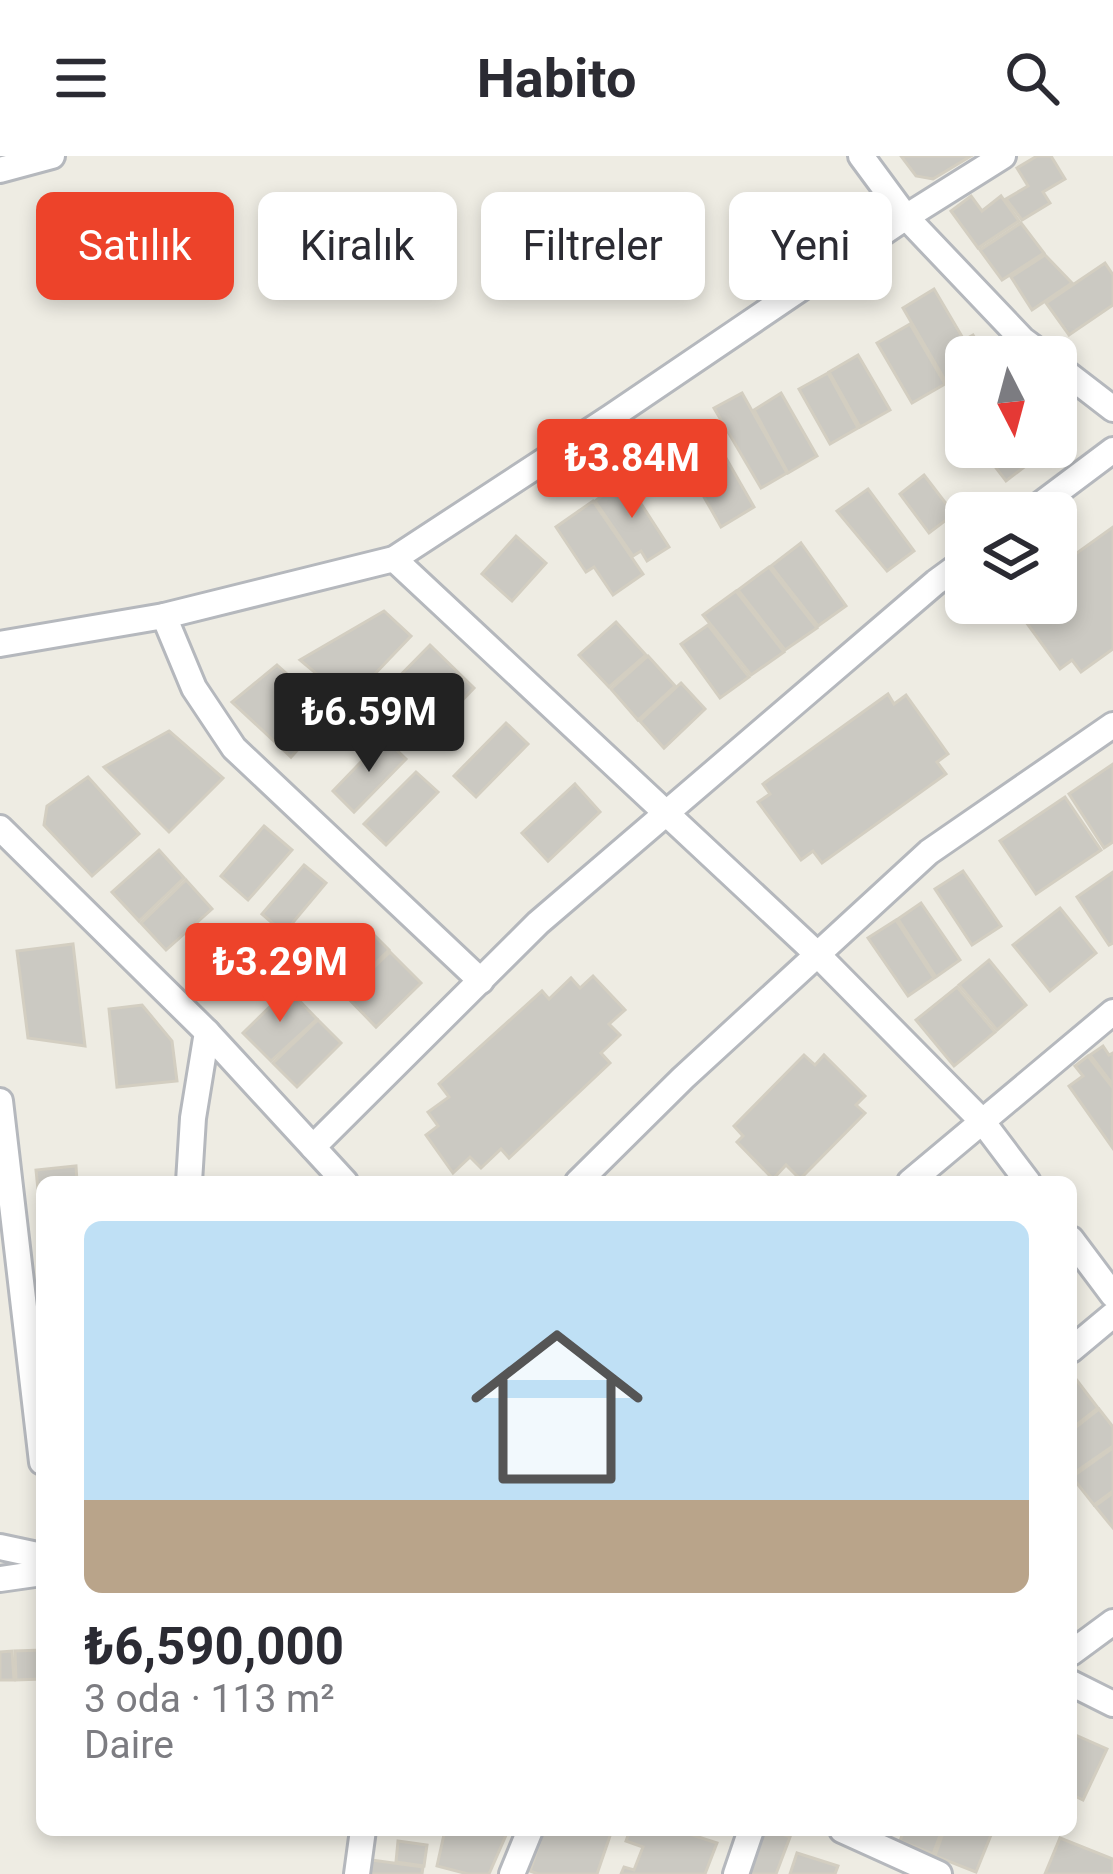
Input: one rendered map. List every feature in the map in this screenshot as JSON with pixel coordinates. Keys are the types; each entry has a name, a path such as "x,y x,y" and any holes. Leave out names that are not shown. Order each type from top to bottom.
{"street":[{"path":"0,170 52,156"},
{"path":"861,156 906,217 1020,336"},
{"path":"0,644 164,616 394,559 1003,156"},
{"path":"1077,378 1109,399"},
{"path":"1057,492 1113,450"},
{"path":"394,559 818,954 982,1121 1023,1176"},
{"path":"0,828 207,1032 329,1169 481,981 538,923 945,575"},
{"path":"164,616 194,688 235,748 481,981"},
{"path":"584,1176 682,1078 929,852 1113,725"},
{"path":"917,1176 1113,1012"},
{"path":"189,1176 207,1032"},
{"path":"0,1101 10,1290 36,1430"},
{"path":"1077,1247 1113,1295"},
{"path":"1077,1345 1113,1315"},
{"path":"0,1546 36,1555"},
{"path":"0,1579 36,1574"},
{"path":"1077,1649 1113,1622"},
{"path":"1077,1686 1113,1704"},
{"path":"357,1874 362,1836"},
{"path":"512,1874 528,1836"},
{"path":"736,1874 749,1836"},
{"path":"855,1836 939,1874"}],"building":[{"path":"901,156 971,156 933,179 916,176"},
{"path":"1037,156 1051,156 1065,179 1043,192 1050,203 1022,220 1006,199 1028,186 1017,168"},
{"path":"971,196 982,211 1001,196 1019,221 978,248 951,211"},
{"path":"1021,223 1044,253 1002,280 980,250"},
{"path":"1045,255 1072,283 1032,310 1011,277"},
{"path":"1105,263 1113,275 1113,305 1069,335 1046,303"},
{"path":"934,289 962,336 945,336 945,380 903,308"},
{"path":"910,324 945,384 912,403 877,343"},
{"path":"858,355 890,410 860,427 829,372"},
{"path":"828,373 858,428 830,444 799,389"},
{"path":"742,393 787,473 761,488 714,408"},
{"path":"781,393 817,456 788,473 754,410"},
{"path":"711,432 754,507 721,527 678,451"},
{"path":"996,468 1023,468 1006,481"},
{"path":"924,475 945,502 945,521 929,533 900,494"},
{"path":"625,479 669,547 647,561 641,551 633,556 595,501"},
{"path":"868,489 914,551 887,571 837,511"},
{"path":"593,501 643,574 613,595 594,567 586,572 556,527"},
{"path":"1113,527 1113,649 1081,672 1072,660 1060,669 1027,624 1077,624 1077,553"},
{"path":"516,536 546,563 512,601 482,574"},
{"path":"801,543 846,606 818,626 771,566"},
{"path":"769,567 817,628 785,650 738,590"},
{"path":"736,591 784,652 751,675 703,615"},
{"path":"384,611 411,636 349,701 300,660"},
{"path":"616,622 646,655 609,687 579,655"},
{"path":"708,625 749,677 720,698 681,644"},
{"path":"430,645 474,688 421,743 377,699"},
{"path":"648,656 675,686 638,720 611,689"},
{"path":"277,665 331,713 291,757 232,702"},
{"path":"681,683 705,709 664,748 640,721"},
{"path":"888,694 894,704 906,695 948,754 937,762 946,774 822,863 813,851 801,860 758,802 770,794 763,784"},
{"path":"506,723 528,744 476,797 454,776"},
{"path":"169,731 223,778 169,832 104,767"},
{"path":"384,738 406,759 354,812 333,791"},
{"path":"1113,764 1113,842 1104,848 1069,794"},
{"path":"416,772 438,792 386,845 364,824"},
{"path":"88,777 139,834 92,876 44,825 47,806"},
{"path":"575,784 600,812 548,861 522,833"},
{"path":"1065,797 1101,850 1036,894 1000,841"},
{"path":"264,826 292,850 248,900 221,876"},
{"path":"159,850 184,878 139,921 112,892"},
{"path":"304,865 326,883 284,933 262,914"},
{"path":"963,871 1001,926 972,945 935,889"},
{"path":"1113,872 1113,943 1109,945 1077,897"},
{"path":"186,880 212,909 166,950 141,923"},
{"path":"921,903 960,960 936,977 898,919"},
{"path":"1060,908 1096,953 1050,991 1013,945"},
{"path":"896,920 934,978 908,996 868,938"},
{"path":"368,929 389,950 343,993 324,973"},
{"path":"73,944 85,1046 28,1038 17,951"},
{"path":"390,952 421,983 376,1027 345,995"},
{"path":"989,960 1026,1005 997,1030 959,985"},
{"path":"593,976 625,1010 609,1024 620,1035 601,1053 610,1063 509,1158 501,1149 481,1168 470,1157 453,1173 426,1135 438,1126 428,1112 449,1097 439,1084 542,991 549,999 571,978 580,988"},
{"path":"957,987 995,1032 954,1066 916,1020"},
{"path":"288,989 317,1019 271,1061 243,1033"},
{"path":"142,1005 172,1041 177,1081 117,1087 109,1009"},
{"path":"318,1020 341,1043 297,1087 273,1063"},
{"path":"1103,1046 1109,1055 1113,1053 1113,1085 1090,1055"},
{"path":"804,1055 815,1065 824,1055 865,1096 856,1105 865,1113 803,1176 786,1165 770,1176 737,1142 743,1136 734,1126"},
{"path":"1088,1056 1113,1088 1112,1147 1069,1086 1083,1076 1075,1066"},
{"path":"76,1166 77,1176 37,1176 36,1170"},
{"path":"1077,1381 1098,1408 1077,1424"},
{"path":"1099,1409 1113,1427 1113,1446 1077,1471 1077,1426"},
{"path":"1113,1448 1113,1491 1094,1505 1077,1483 1077,1473"},
{"path":"1113,1493 1113,1528 1095,1506"},
{"path":"36,1650 36,1679 16,1680 15,1651"},
{"path":"12,1651 14,1680 0,1680 0,1652"},
{"path":"1077,1736 1107,1749 1083,1800 1077,1797"},
{"path":"444,1836 506,1836 489,1874 437,1866"},
{"path":"542,1836 610,1836 597,1874 530,1871"},
{"path":"628,1836 695,1836 717,1843 705,1874 621,1874 624,1867 634,1870 643,1847 626,1841"},
{"path":"759,1836 790,1837 776,1874 743,1874"},
{"path":"902,1836 940,1836 933,1854 900,1841"},
{"path":"942,1836 991,1836 976,1872 935,1856"},
{"path":"1060,1838 1113,1859 1113,1874 1045,1874"},
{"path":"398,1841 427,1845 424,1866 396,1862"},
{"path":"797,1853 838,1866 835,1874 790,1874"},
{"path":"364,1859 423,1867 422,1874 362,1874"}]}
